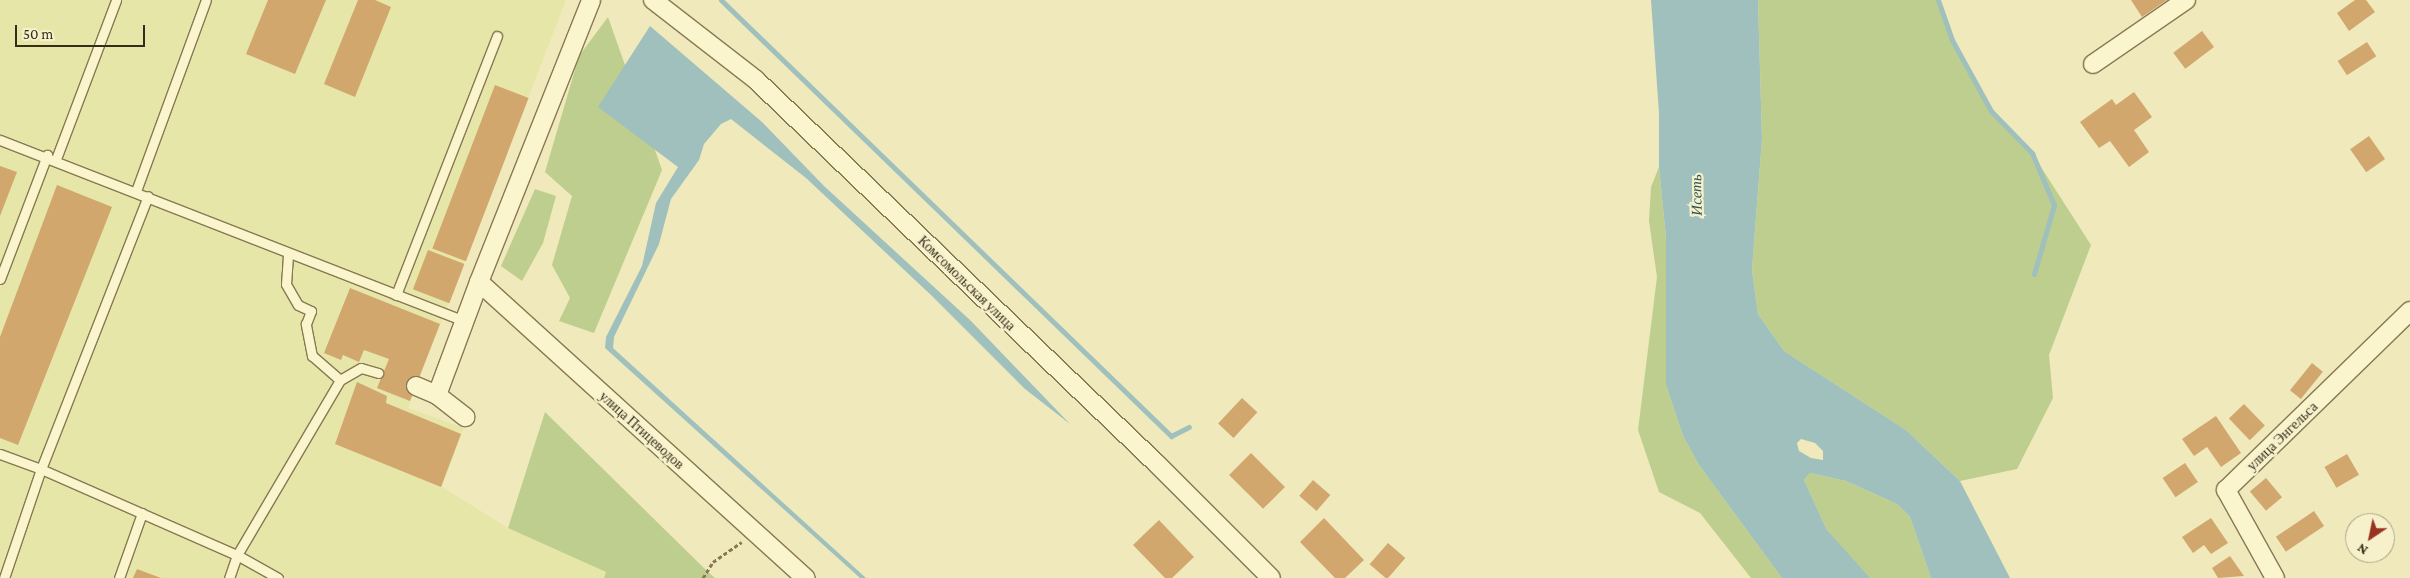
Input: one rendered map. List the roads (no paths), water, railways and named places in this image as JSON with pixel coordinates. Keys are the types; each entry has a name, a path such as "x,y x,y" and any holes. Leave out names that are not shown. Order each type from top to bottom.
{"street":[{"path":"437,396 479,282 592,0"},
{"name":"Комсомольская улица","path":"653,0 756,80 1157,464 1271,578"},
{"path":"2093,64 2186,0"},
{"name":"улица Птицеводов","path":"479,282 806,578"},
{"name":"улица Энгельса","path":"2274,578 2226,490 2410,311"},
{"path":"416,386 437,396 465,417"}],"lane":[{"path":"56,159 116,0"},
{"path":"136,191 206,0"},
{"path":"396,295 497,36"},
{"path":"0,140 47,155 288,254 464,321"},
{"path":"0,279 47,155"},
{"path":"4,578 4,563 148,196"},
{"path":"288,254 286,284 298,305 310,311 306,324 312,356 340,380"},
{"path":"229,578 237,555 340,380 361,368 378,373"},
{"path":"0,454 41,469 237,555 278,578"},
{"path":"119,578 142,513"}],"water":[{"name":"Исеть","path":"1651,0 1758,0 1762,139 1752,270 1758,314 1784,351 1906,430 1960,481 2010,578 1931,578 1910,517 1897,504 1846,481 1810,473 1804,480 1827,530 1870,578 1782,578 1699,465 1683,436 1666,385 1666,238 1659,167 1659,113","holes":["1801,439 1815,443 1823,451 1823,460 1811,458 1799,451 1797,443"]},
{"path":"650,26 762,122 824,186 971,321 1070,424 1025,389 931,295 806,178 731,119 721,124 704,144 699,160 671,199 659,244 614,337 613,348 866,578 860,578 605,348 606,337 642,266 656,203 678,167 598,107"}],"waterway":[{"path":"721,0 1171,436 1189,427"},
{"path":"1938,0 1952,40 1991,111 2032,153 2054,205 2034,274"}]}
